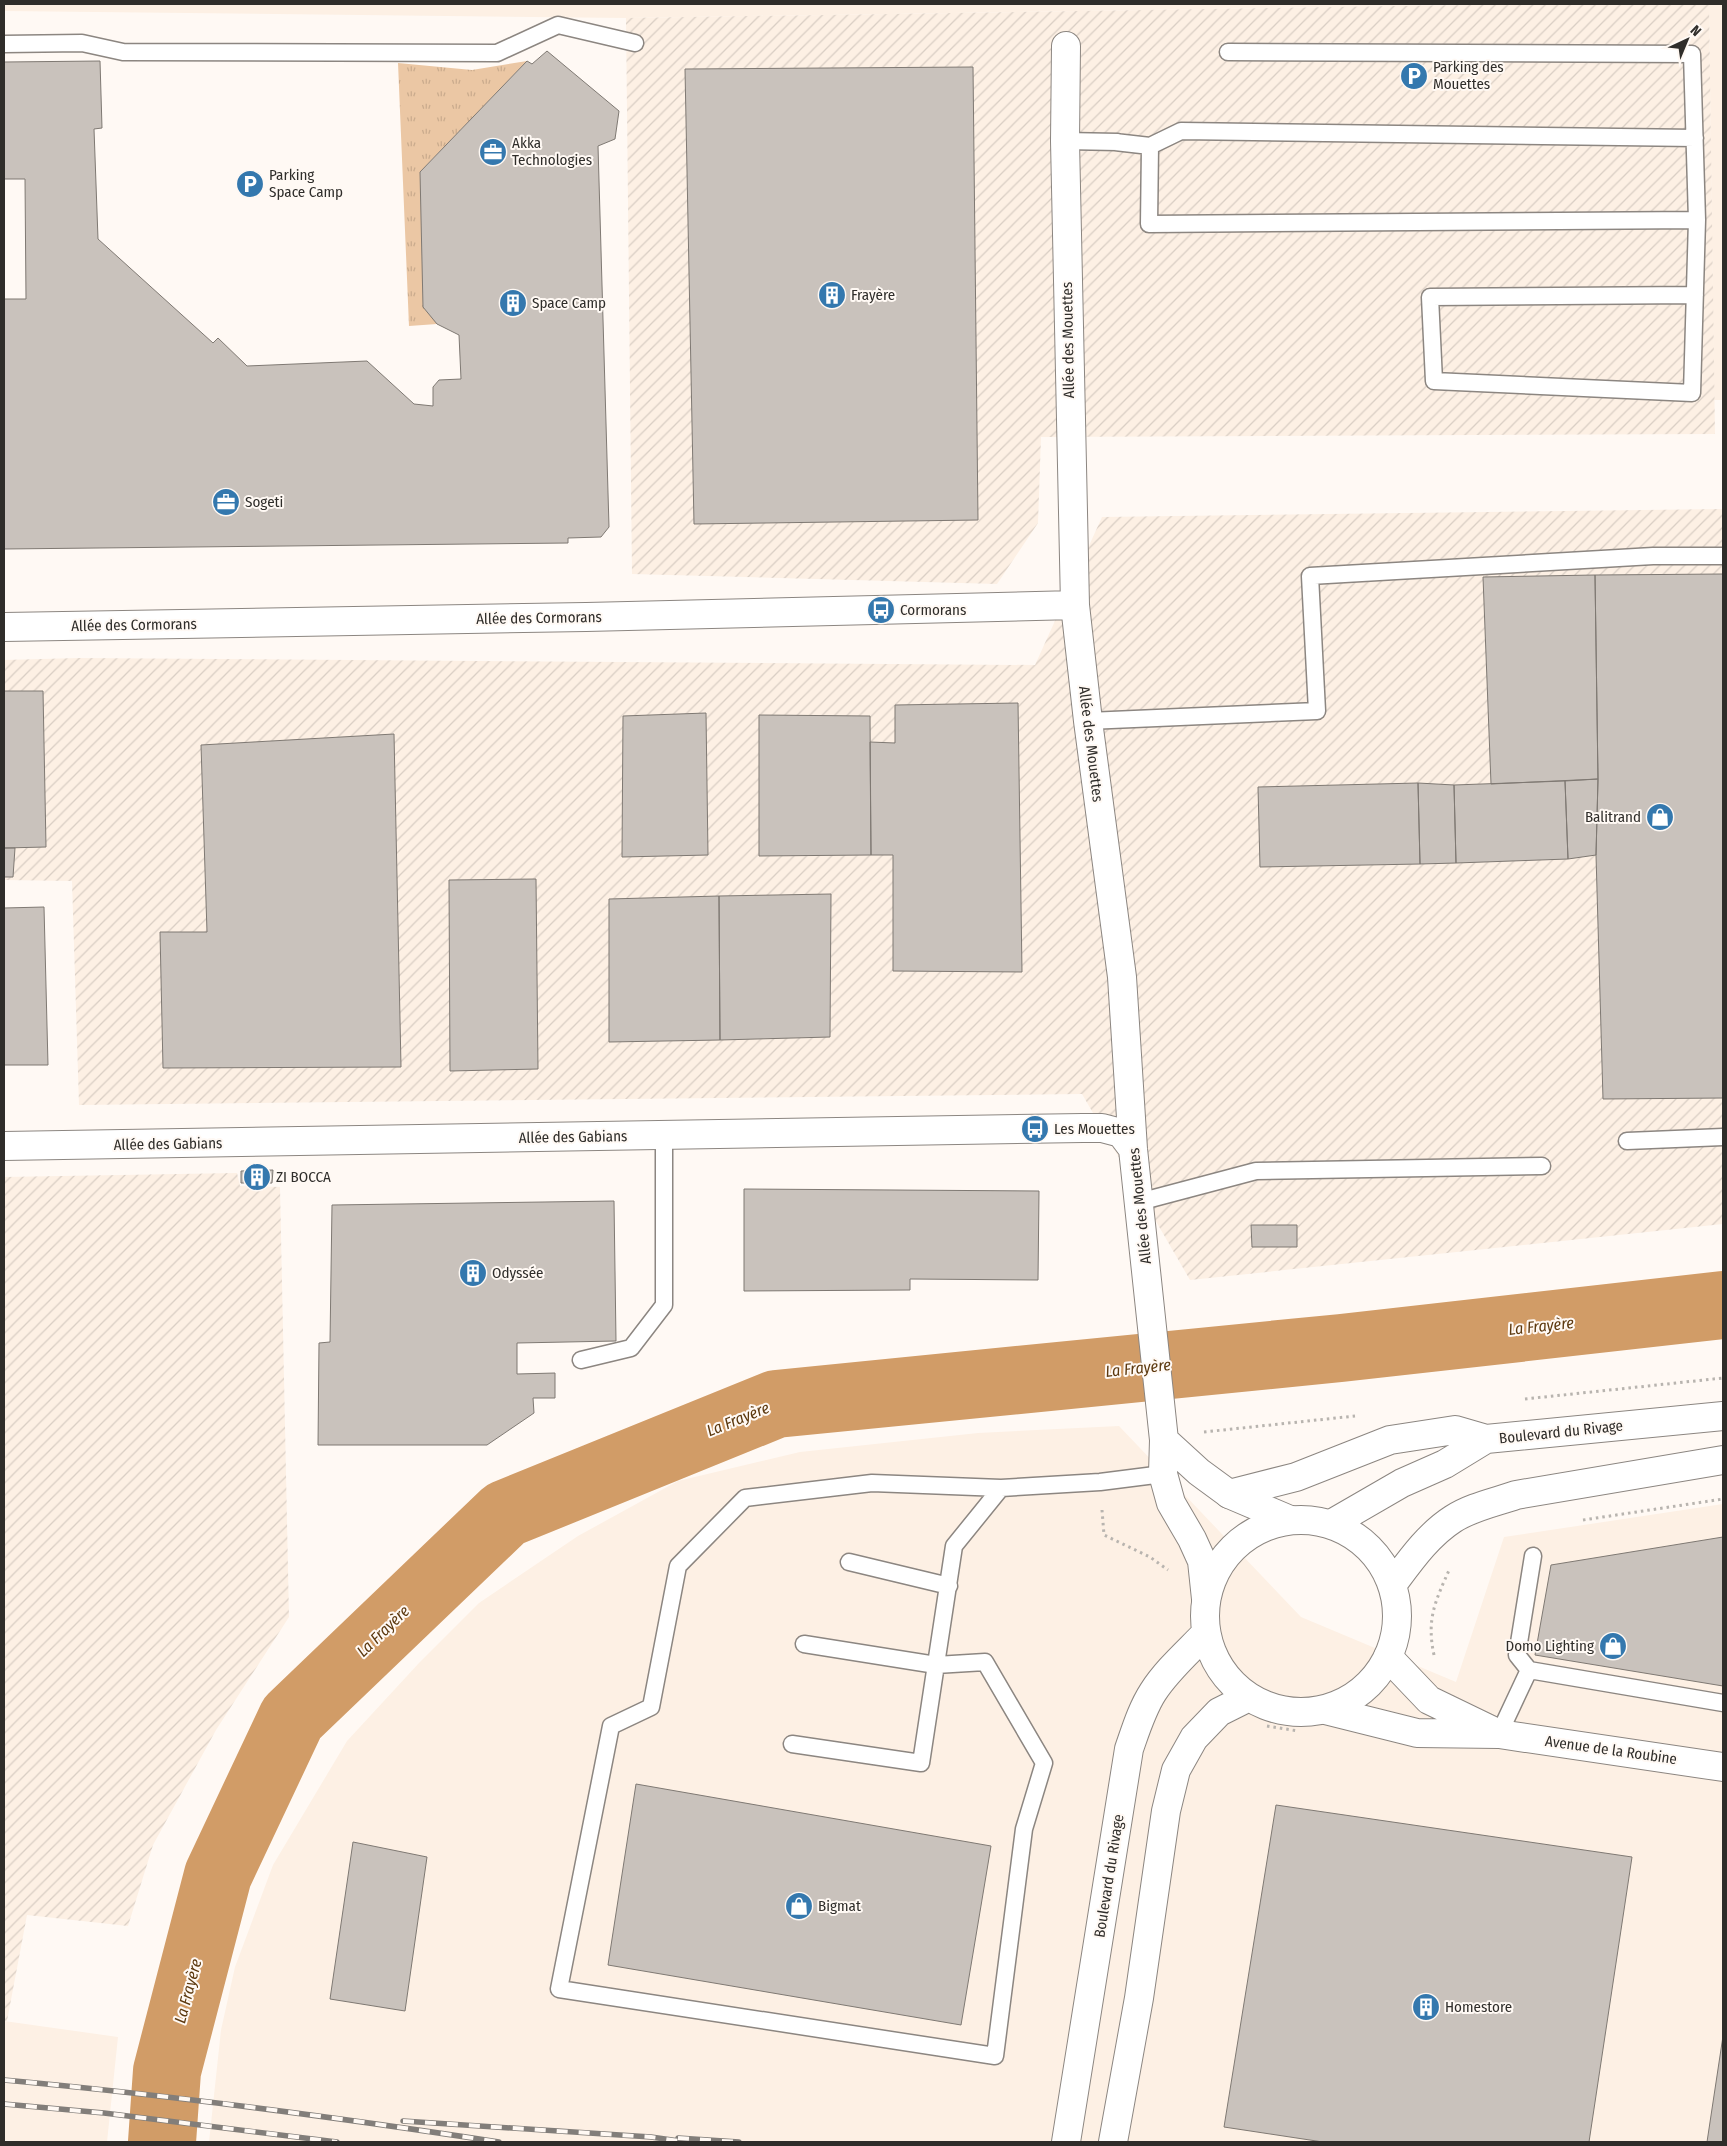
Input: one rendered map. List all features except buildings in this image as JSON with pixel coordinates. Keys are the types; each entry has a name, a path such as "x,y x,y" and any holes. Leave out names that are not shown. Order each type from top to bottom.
{"street":[{"name":"Allée des Mouettes","path":"1066,46 1065,141 1075,605 1088,721 1122,977 1133,1149 1164,1440 1163,1474 1171,1503 1192,1539 1202,1561 1206,1599"},
{"name":"Allée des Cormorans","path":"4,627 576,617 1075,605"},
{"name":"Allée des Gabians","path":"4,1146 1102,1128 1121,1133 1133,1149"},
{"name":"Boulevard du Rivage","path":"1330,1524 1402,1483 1445,1464 1486,1439 1723,1416"},
{"path":"1229,1494 1296,1477 1390,1440 1455,1430 1486,1439"},
{"path":"1164,1440 1199,1472 1229,1494 1290,1520"},
{"path":"1392,1585 1423,1545 1454,1518 1484,1506 1516,1495 1723,1460"},
{"path":"1290,1520 1311,1520 1330,1524 1357,1538 1378,1558 1392,1585 1397,1608 1396,1633 1388,1657 1373,1680 1351,1699 1325,1710 1299,1713 1273,1708 1249,1697 1229,1680 1214,1658 1206,1633 1206,1599 1213,1575 1226,1555 1244,1538 1266,1526 1290,1520"},
{"name":"Boulevard du Rivage","path":"1066,2142 1129,1749 1141,1714 1154,1691 1169,1671 1206,1633"},
{"name":"Avenue de la Roubine","path":"1388,1657 1430,1700 1499,1734"},
{"path":"1113,2142 1139,1998 1166,1811 1176,1770 1194,1738 1219,1712 1249,1697"},
{"name":"Avenue de la Roubine","path":"1325,1710 1418,1732 1499,1734 1723,1767"}],"lane":[{"path":"4,44 82,43 123,52 497,53 558,25 635,43"},
{"path":"1228,52 1692,54 1697,220 1695,295 1692,394 1434,381 1430,297 1695,295"},
{"path":"1065,141 1117,142 1150,146 1181,131 1694,138"},
{"path":"1150,146 1149,224 1697,220"},
{"path":"1088,721 1317,710 1310,576 1653,556 1723,556"},
{"path":"581,1360 631,1348 664,1305 664,1136"},
{"path":"1627,1141 1723,1137"},
{"path":"1139,1202 1256,1171 1542,1166"},
{"path":"804,1644 936,1664 985,1662 1044,1764 1024,1829 995,2056 559,1989 611,1726 651,1706 678,1566 745,1498 872,1483 1001,1488 1100,1482 1163,1474"},
{"path":"792,1744 921,1763 954,1546 1001,1488"},
{"path":"1533,1556 1517,1655 1529,1670 1723,1703"},
{"path":"849,1562 949,1586"},
{"path":"1499,1734 1529,1670"}],"shaded area":[{"path":"4,4 1533,4 626,18 4,11"},
{"path":"1533,4 1709,4 1715,434 1041,437 1038,523 997,584 632,574 626,18"},
{"path":"1709,4 1723,4 1723,400 1714,400"},
{"path":"1723,509 1723,1224 1190,1280 1082,1094 79,1105 72,881 4,880 4,660 79,658 1035,665 1102,517"},
{"path":"237,1173 240,1186 280,1187 289,1617 216,1730 153,1845 128,1926 27,1915 7,2021 4,2021 4,1177"},
{"path":"1119,1426 1301,1617 1456,1682 1504,1537 1723,1504 1723,2142 209,2142 221,2030 235,1967 273,1865 347,1741 419,1663 479,1603 578,1536 678,1481 800,1452 978,1433"},
{"path":"4,2021 118,2037 107,2142 4,2140"}],"green space":[{"path":"527,61 420,172 437,324 409,326 398,63 472,70"}],"waterway":[{"name":"La Frayère","path":"162,2142 167,2071 218,1875 292,1718 505,1514 776,1404 1341,1348 1723,1305"}],"railway":[{"path":"4,2080 252,2107 499,2142"},
{"path":"4,2104 104,2113 337,2142"},
{"path":"403,2121 651,2137 686,2142"},
{"path":"678,2138 739,2142"}],"place":[{"name":"Parking des Mouettes","path":"1414,76"},
{"name":"Akka Technologies","path":"493,152"},
{"name":"Parking Space Camp","path":"250,184"},
{"name":"Frayère","path":"832,295"},
{"name":"Space Camp","path":"513,303"},
{"name":"Sogeti","path":"226,502"},
{"name":"Cormorans","path":"881,610"},
{"name":"Balitrand","path":"1660,817"},
{"name":"Les Mouettes","path":"1035,1129"},
{"name":"ZI BOCCA","path":"257,1177"},
{"name":"Odyssée","path":"473,1273"},
{"name":"Domo Lighting","path":"1613,1646"},
{"name":"Bigmat","path":"799,1906"},
{"name":"Homestore","path":"1426,2007"}]}
